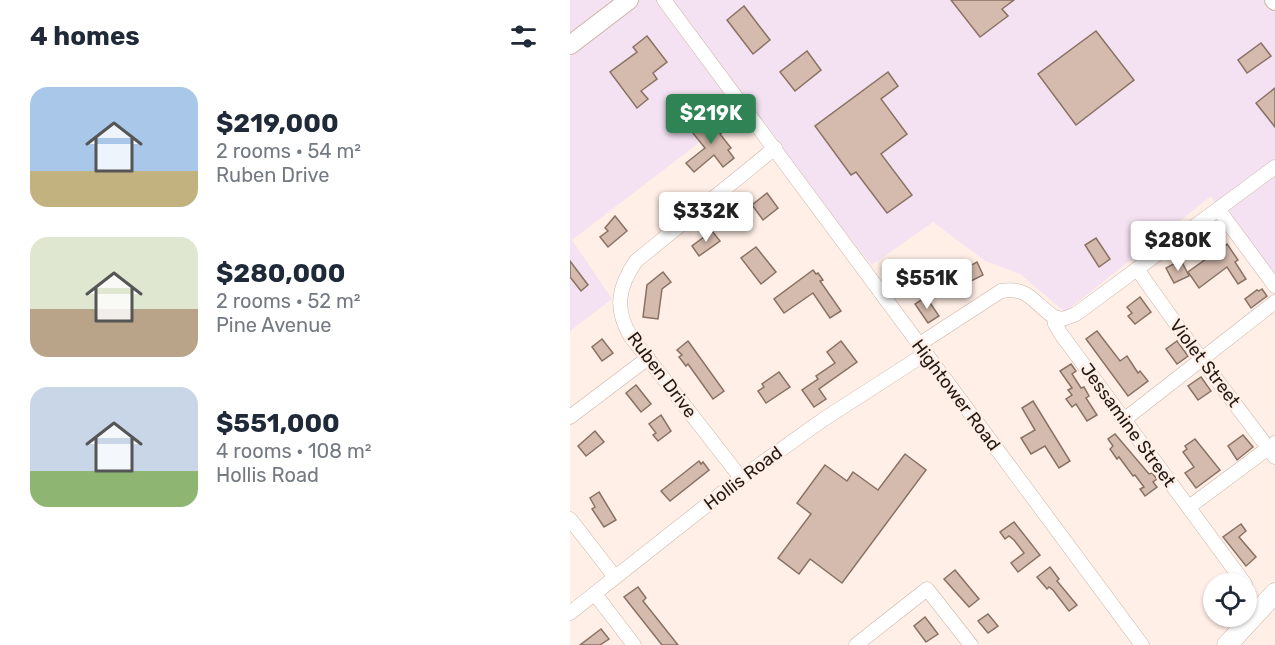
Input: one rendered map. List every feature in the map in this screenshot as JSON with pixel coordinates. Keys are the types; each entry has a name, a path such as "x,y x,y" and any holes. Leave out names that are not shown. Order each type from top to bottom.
{"highway":[{"path":"1227,645 1275,593"}],"main road":[{"path":"570,45 629,0"}],"street":[{"name":"Hightower Road","path":"664,0 1142,645"},
{"name":"Ruben Drive","path":"741,478 631,337 622,319 620,299 624,278 636,261 775,148"},
{"path":"1054,317 1063,319 1076,314 1275,167"},
{"path":"1218,209 1275,286"},
{"name":"Violet Street","path":"1137,269 1201,360 1273,449"},
{"name":"Jessamine Street","path":"999,292 1010,289 1025,292 1054,317 1061,334 1237,573"},
{"name":"Hollis Road","path":"570,613 741,478 999,292"},
{"path":"1125,420 1275,302"},
{"path":"570,417 648,358"},
{"path":"1189,507 1273,449"},
{"path":"570,519 615,577"},
{"path":"856,645 927,589 971,645"},
{"path":"595,594 634,645"}],"shaded area":[{"path":"570,0 1275,0 1275,292 1211,196 1065,312 1020,274 985,261 933,222 872,265 742,110 572,240 612,299 570,331"}],"building":[{"path":"951,0 1014,0 1002,9 1008,16 980,37"},
{"path":"744,6 770,40 753,54 727,20"},
{"path":"1096,31 1134,80 1076,125 1038,74"},
{"path":"647,36 667,62 653,73 657,79 641,91 648,99 637,108 610,72 637,52 633,47"},
{"path":"1261,43 1271,56 1247,73 1238,60"},
{"path":"807,51 821,70 795,91 780,72"},
{"path":"888,72 898,86 881,99 907,134 881,154 912,195 887,213 856,172 851,175 815,126"},
{"path":"1275,88 1275,127 1256,103"},
{"path":"713,116 724,131 720,134 731,148 728,150 734,158 723,167 714,155 694,172 686,163 705,148 692,132"},
{"path":"767,193 778,208 763,220 752,205"},
{"path":"615,216 627,231 608,247 600,237 608,231 605,228"},
{"path":"712,231 720,241 699,256 692,246"},
{"path":"1096,238 1110,259 1099,267 1085,245"},
{"path":"1227,244 1238,260 1235,262 1246,279 1238,284 1227,267 1199,288 1188,272"},
{"path":"756,247 776,272 761,284 741,258"},
{"path":"1181,260 1189,276 1174,283 1166,268"},
{"path":"570,261 588,285 581,291 570,277"},
{"path":"977,262 983,275 971,281 964,269"},
{"path":"909,264 920,273 907,283 898,272"},
{"path":"813,270 823,280 820,281 841,311 830,318 813,293 784,313 774,299"},
{"path":"663,272 671,282 662,289 658,319 643,317 647,285"},
{"path":"1262,289 1267,296 1251,308 1245,299"},
{"path":"926,297 939,316 928,323 915,304"},
{"path":"1140,297 1151,312 1135,324 1128,316 1132,313 1127,307"},
{"path":"1097,331 1120,361 1127,356 1138,373 1140,371 1148,381 1128,396 1086,339"},
{"path":"602,339 613,353 602,361 592,347"},
{"path":"688,341 724,391 713,399 688,364 686,366 679,357 682,355 677,350"},
{"path":"841,341 857,362 819,389 826,399 814,407 802,390 818,379 816,376 835,363 827,352"},
{"path":"1177,341 1188,356 1177,364 1166,349"},
{"path":"1071,364 1076,371 1072,374 1081,388 1084,387 1089,396 1086,398 1097,415 1087,421 1076,404 1072,407 1066,399 1072,395 1068,390 1072,388 1060,371"},
{"path":"779,372 790,387 766,403 758,391 764,387 762,384"},
{"path":"1201,377 1211,391 1198,400 1188,386"},
{"path":"636,385 651,404 641,412 626,393"},
{"path":"1033,401 1070,461 1059,468 1045,446 1031,454 1021,438 1035,430 1022,408"},
{"path":"661,415 671,431 658,441 653,435 656,433 649,424"},
{"path":"595,431 604,442 586,456 578,446"},
{"path":"1115,434 1149,474 1152,473 1157,479 1153,482 1157,487 1145,496 1140,489 1144,487 1110,449 1113,446 1108,439"},
{"path":"1243,435 1253,447 1237,460 1228,446"},
{"path":"1195,439 1220,470 1196,488 1185,473 1194,467 1183,452 1187,449 1185,446"},
{"path":"905,454 926,470 842,583 810,559 799,574 778,558 811,514 797,503 825,465 847,481 853,472 878,490"},
{"path":"699,461 701,464 703,462 709,470 670,501 661,491"},
{"path":"599,492 616,520 604,527 592,509 595,507 590,498"},
{"path":"1014,522 1040,555 1018,572 1011,563 1024,553 1014,540 1009,536 1005,539 1000,532"},
{"path":"1241,524 1246,531 1239,537 1256,557 1246,566 1223,537"},
{"path":"1050,567 1059,579 1057,581 1077,605 1069,611 1053,590 1049,587 1047,589 1037,577"},
{"path":"955,570 979,599 969,607 944,579"},
{"path":"638,587 646,598 643,601 678,645 662,645 624,597"},
{"path":"988,614 998,626 988,633 978,621"},
{"path":"925,617 938,634 926,642 914,626"},
{"path":"601,629 609,639 600,645 580,645"}]}
